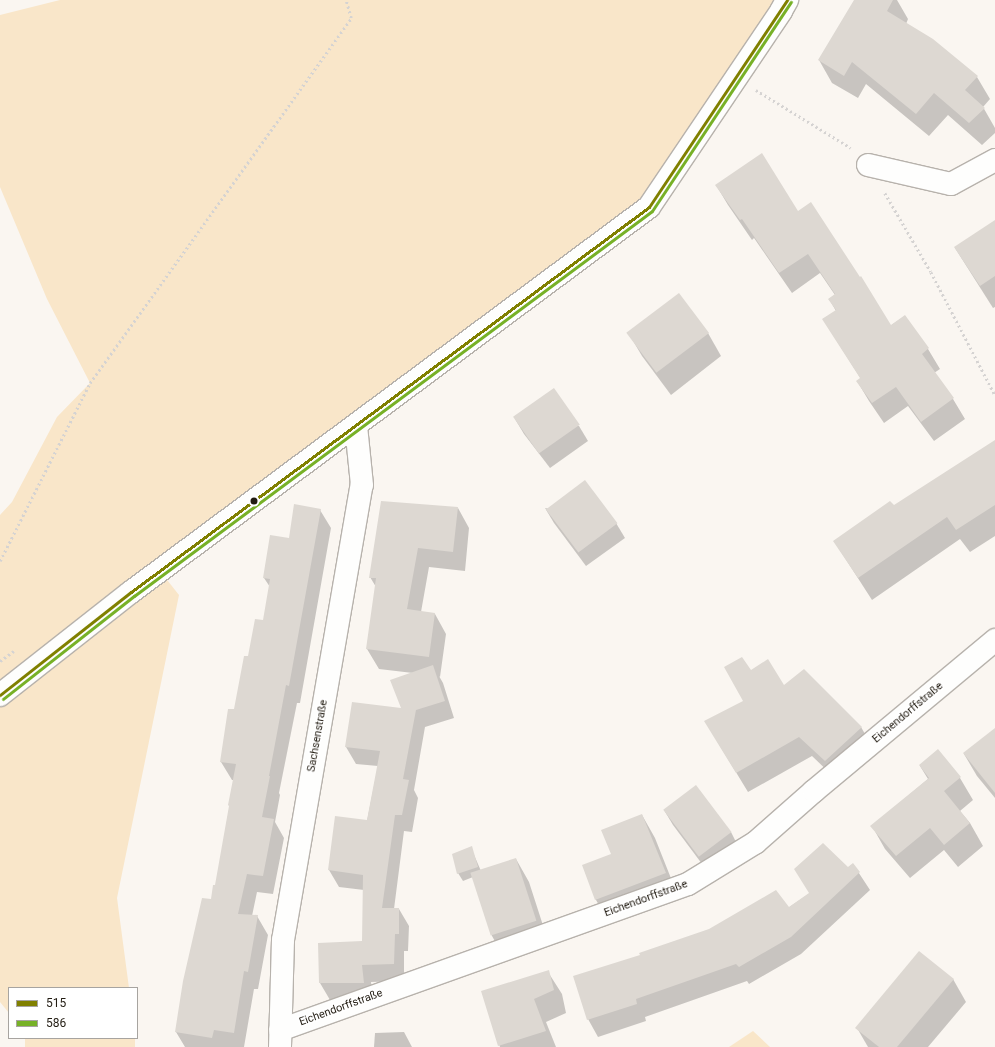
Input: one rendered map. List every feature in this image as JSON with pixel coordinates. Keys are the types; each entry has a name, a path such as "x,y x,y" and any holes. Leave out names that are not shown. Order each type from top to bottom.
{"street":[{"path":"0,695 131,592 649,207 787,0"},
{"path":"868,165 951,184 995,160"},
{"name":"Sachsenstraße","path":"280,1039 283,940 362,485 356,426"},
{"name":"Eichendorffstraße","path":"280,1039 688,884 755,843 820,786 995,640"}],"path":[{"path":"0,561 90,383 351,18 346,0"},
{"path":"737,77 849,146 868,165 931,272 995,395"},
{"path":"0,661 19,647"}],"shaded area":[{"path":"60,0 787,0 649,207 160,571 179,595 117,898 129,987 8,987 8,1012 0,1002 0,515 12,502 57,417 90,383 47,299 0,187 0,15"},
{"path":"753,1031 770,1047 729,1047"},
{"path":"25,1039 135,1039 135,1047 25,1047"}],"building":[{"path":"854,0 893,0 887,11 933,39 978,76 965,90 985,108 969,123 934,93 916,114 852,62 844,76 818,60"},
{"path":"762,153 798,211 811,202 860,277 861,276 891,325 905,315 929,348 922,354 954,398 921,422 896,387 872,403 856,381 860,378 822,319 836,310 828,299 835,294 808,254 779,273 742,219 740,220 715,185"},
{"path":"995,220 995,276 980,286 954,247"},
{"path":"679,293 709,333 656,373 626,333"},
{"path":"554,388 580,425 539,454 513,417"},
{"path":"995,440 995,505 956,530 947,517 858,578 833,541 890,501 894,505"},
{"path":"585,480 617,523 578,553 546,509"},
{"path":"381,501 458,507 453,552 418,548 407,609 435,613 429,657 366,649 376,578 369,578"},
{"path":"294,504 321,509 289,686 286,685 262,817 274,819 263,876 247,874 238,914 258,915 248,972 244,971 234,1033 214,1030 212,1038 175,1032 183,981 202,898 211,899 213,885 215,885 236,764 220,762 228,709 234,709 244,656 248,656 255,619 263,620 270,579 263,578 270,535 289,538"},
{"path":"742,657 751,670 768,659 784,685 804,669 862,727 825,761 799,737 736,773 704,721 743,701 724,667"},
{"path":"433,665 445,701 416,710 403,779 409,780 402,815 395,815 382,908 399,908 399,934 395,934 394,964 362,965 364,983 319,983 318,943 362,941 363,875 328,870 335,816 367,820 380,751 345,747 352,702 401,708 390,680"},
{"path":"995,728 995,793 963,753"},
{"path":"938,749 961,777 944,791 970,823 944,845 930,828 896,856 870,826 929,778 919,765"},
{"path":"696,785 732,832 699,857 663,810"},
{"path":"642,814 666,873 595,900 582,865 611,854 601,830"},
{"path":"823,843 848,867 853,863 860,872 791,937 739,967 736,964 636,999 637,1004 587,1020 573,976 640,955 639,953 709,929 776,890 789,907 809,893 794,869"},
{"path":"472,846 478,867 457,874 452,854"},
{"path":"516,858 536,921 491,936 470,873"},
{"path":"919,951 954,979 897,1047 879,1047 855,1028"},
{"path":"549,970 554,990 534,999 546,1031 498,1046 481,991"}],"transit line":[{"name":"515","path":"0,695 131,592 649,207 787,0"},
{"name":"586","path":"3,699 134,596 652,211 791,2"}]}
